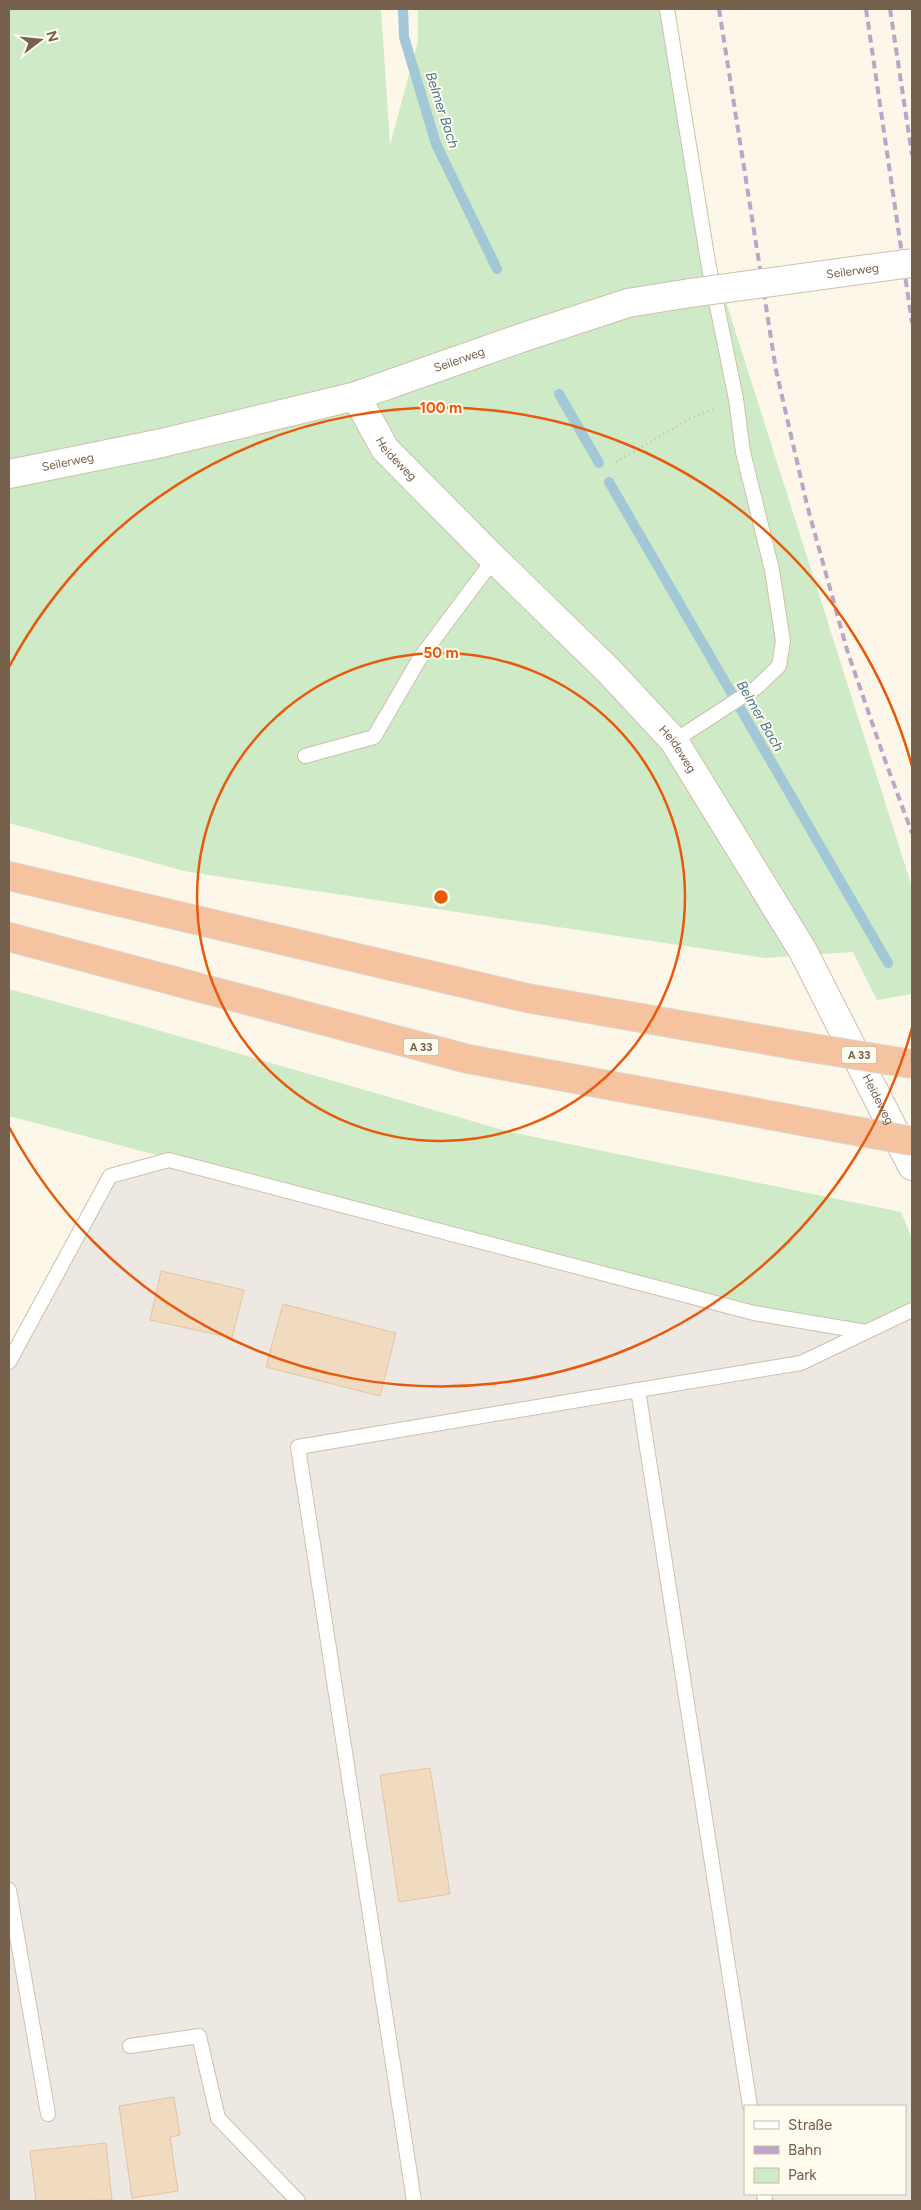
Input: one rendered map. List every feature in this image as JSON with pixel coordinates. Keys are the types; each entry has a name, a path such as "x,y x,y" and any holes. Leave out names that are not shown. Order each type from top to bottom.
{"highway":[{"name":"A 33","path":"9,876 526,998 912,1064"},
{"name":"A 33","path":"9,938 468,1059 912,1141"}],"street":[{"name":"Seilerweg","path":"9,474 162,443 356,396 520,338 628,303 912,263"},
{"name":"Heideweg","path":"356,396 385,449 609,671 674,740 803,951 912,1166"}],"lane":[{"path":"667,9 708,262 736,399 743,452 772,570 784,642 779,666 758,687 674,740"},
{"path":"305,756 374,737 420,658 494,559"},
{"path":"9,1362 110,1176 168,1160 754,1313 866,1332"},
{"path":"414,2201 298,1447 801,1363 912,1310"},
{"path":"638,1390 750,2105"},
{"path":"9,1890 48,2114"},
{"path":"130,2046 199,2036 218,2118 298,2201"}],"path":[{"path":"616,462 689,420 736,399"}],"shaded area":[{"path":"169,1160 912,1308 912,2201 9,2201 9,1362 110,1176"}],"green space":[{"path":"9,9 381,9 390,145 418,41 418,9 674,9 713,261 912,887 912,994 877,1000 853,952 766,958 188,872 9,823"},
{"path":"9,989 510,1132 901,1212 912,1239 912,1308 866,1332 754,1313 9,1116"}],"building":[{"path":"161,1271 244,1290 232,1338 150,1320"},
{"path":"283,1304 396,1333 380,1396 266,1367"},
{"path":"430,1768 450,1894 399,1902 380,1775"},
{"path":"174,2097 180,2135 170,2137 178,2191 132,2198 119,2106"},
{"path":"106,2143 112,2200 36,2201 30,2151"}],"waterway":[{"name":"Belmer Bach","path":"403,9 404,37 436,144 497,269"},
{"name":"Belmer Bach","path":"559,394 599,463"},
{"name":"Belmer Bach","path":"609,482 888,963"}],"railway":[{"path":"719,9 776,370 807,505 847,650 912,833"},
{"path":"866,9 912,323"},
{"path":"890,9 912,155"}]}
